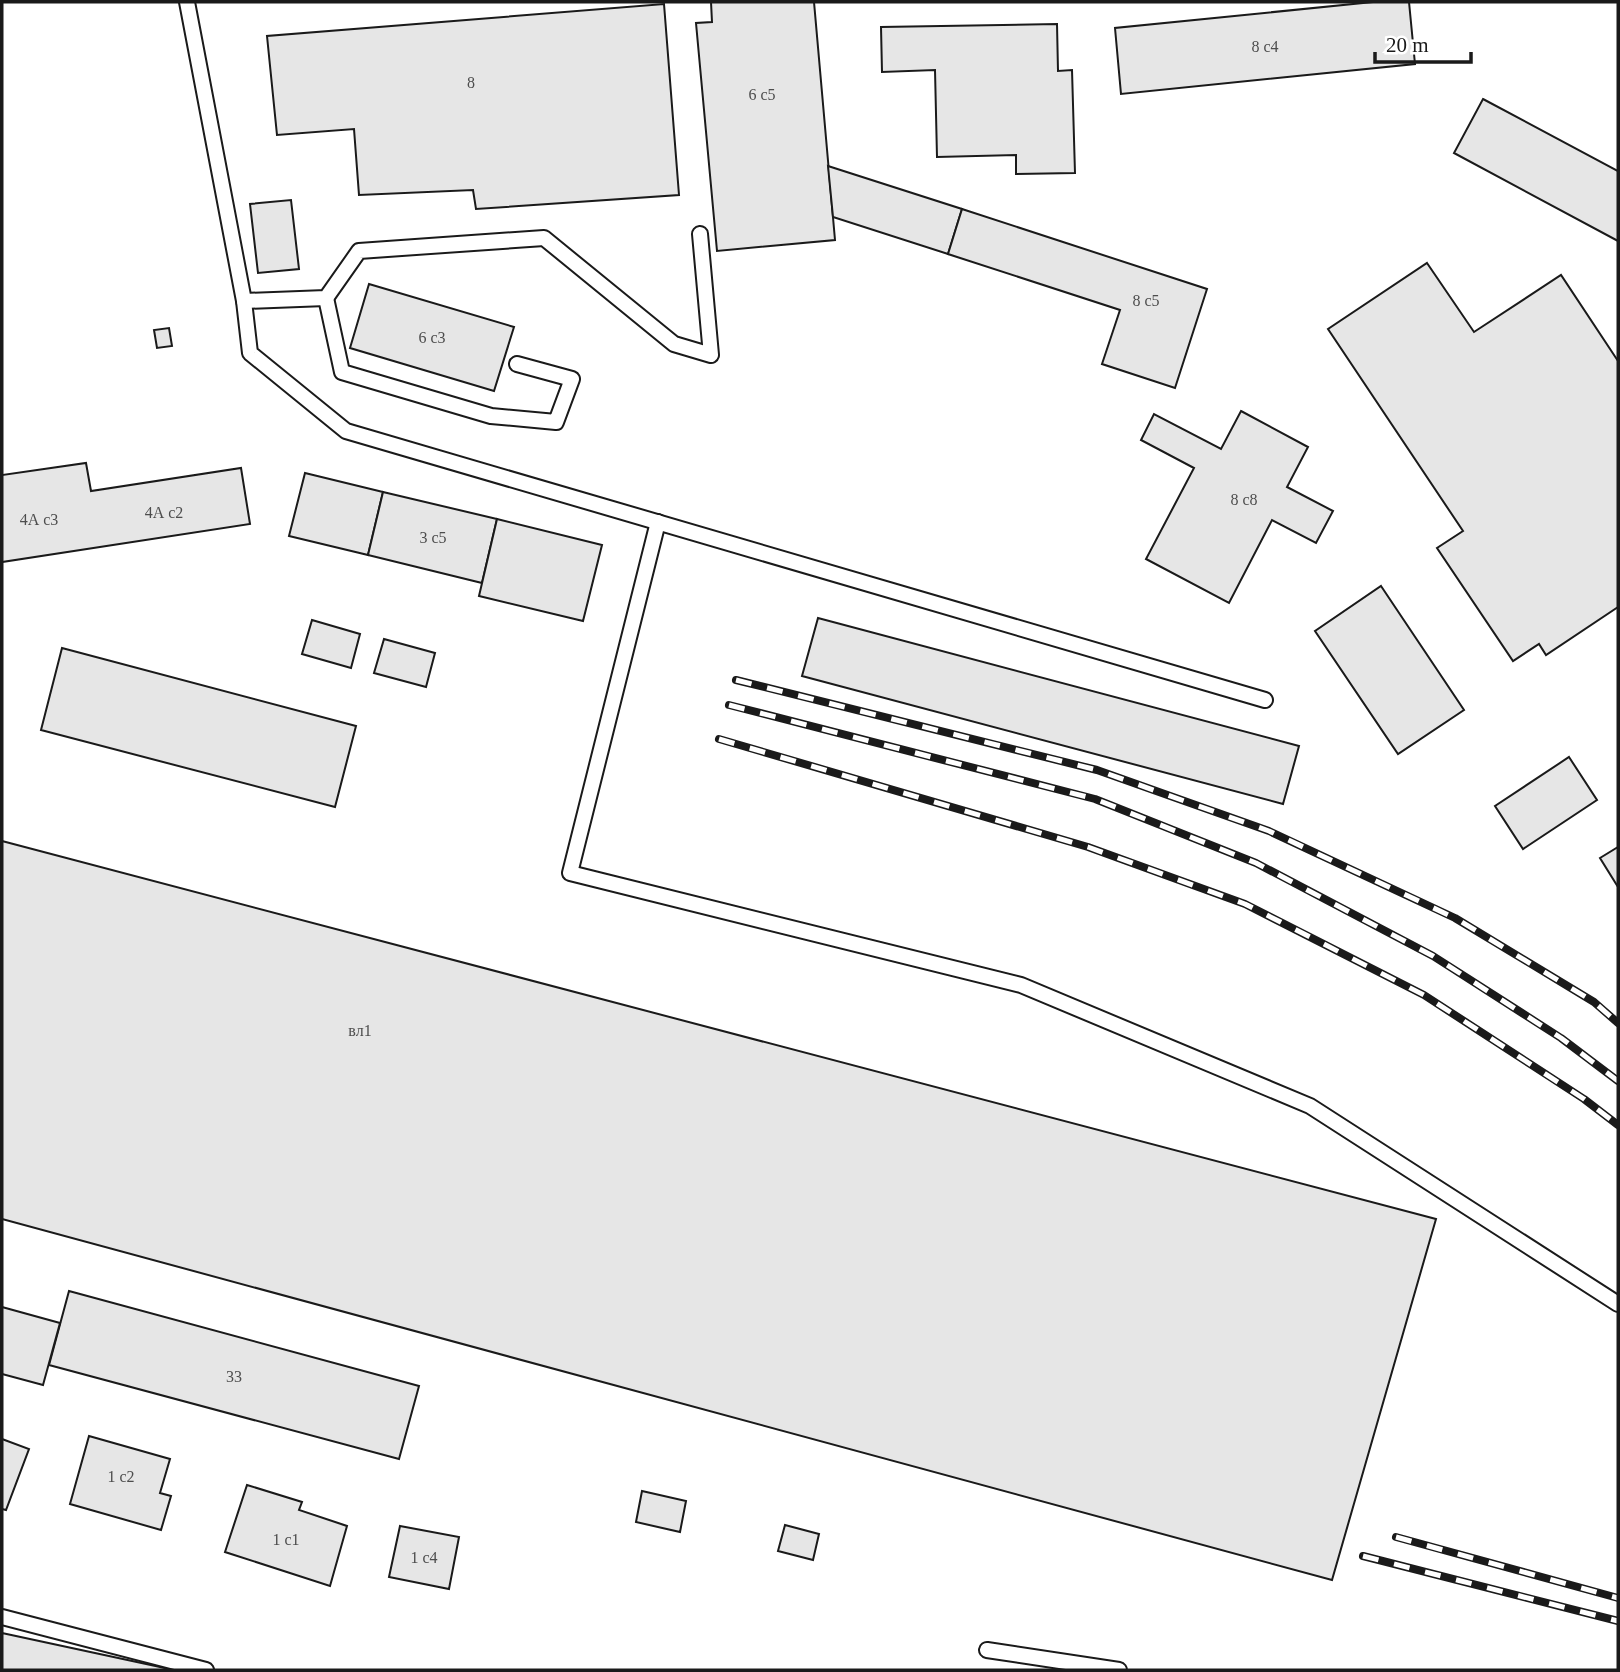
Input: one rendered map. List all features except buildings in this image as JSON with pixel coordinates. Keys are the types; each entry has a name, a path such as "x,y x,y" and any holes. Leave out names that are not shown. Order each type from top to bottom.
{"lane":[{"path":"187,2 244,301 250,353 346,431 1265,699"},
{"path":"517,364 572,379 556,422 491,416 341,372 326,298 359,251 544,238 674,344 711,355 700,234"},
{"path":"244,301 326,298"},
{"path":"658,522 570,873 1034,990 1310,1106 1618,1304"},
{"path":"2,1617 206,1670"},
{"path":"987,1650 1119,1670"}],"railway":[{"path":"736,680 1097,770 1269,831 1455,918 1594,1002 1618,1023"},
{"path":"729,705 1095,799 1256,863 1433,956 1561,1038 1618,1081"},
{"path":"719,739 1088,847 1245,904 1424,995 1584,1099 1618,1125"},
{"path":"1396,1537 1618,1598"},
{"path":"1363,1556 1618,1621"}]}
